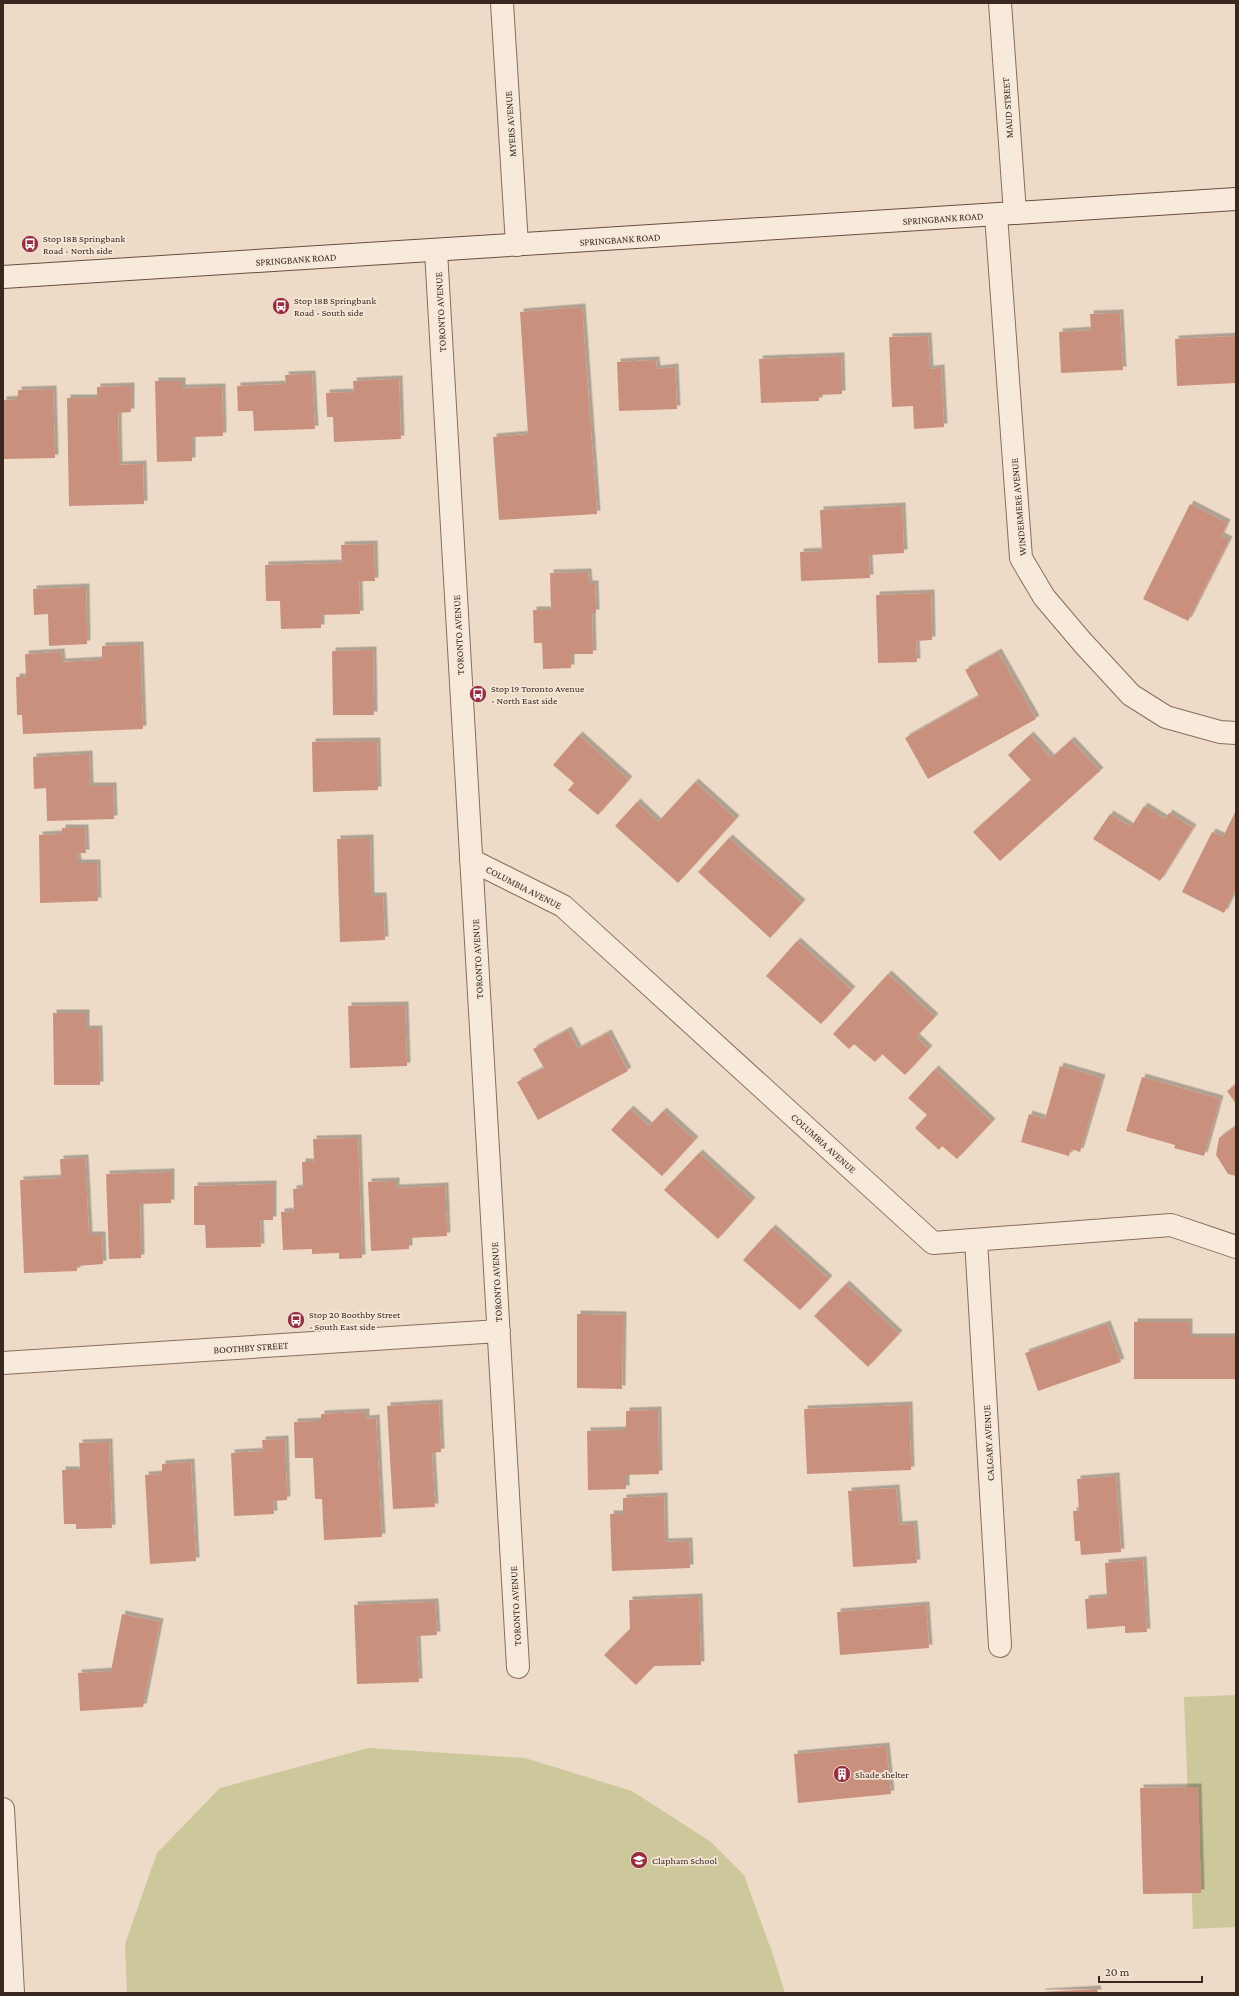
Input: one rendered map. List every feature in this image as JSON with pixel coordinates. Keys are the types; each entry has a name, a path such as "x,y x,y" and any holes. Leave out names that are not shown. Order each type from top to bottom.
{"street":[{"name":"MYERS AVENUE","path":"502,3 517,245"},
{"name":"MAUD STREET","path":"1000,3 1005,214"},
{"name":"SPRINGBANK ROAD","path":"3,277 1236,199"},
{"name":"WINDERMERE AVENUE","path":"1005,214 1021,558 1044,597 1083,643 1132,696 1166,717 1220,732 1236,733"},
{"name":"TORONTO AVENUE","path":"436,250 518,1667"},
{"name":"COLUMBIA AVENUE","path":"471,860 563,906 933,1243 1171,1225 1236,1247"},
{"name":"CALGARY AVENUE","path":"976,1240 1000,1646"},
{"name":"BOOTHBY STREET","path":"3,1363 499,1331"},
{"path":"3,1809 13,1993"}],"shaded area":[{"path":"1236,1695 1236,1927 1193,1929 1184,1697"},
{"path":"369,1748 525,1758 632,1791 711,1842 744,1875 785,1993 127,1993 125,1944 157,1853 220,1788"}],"building":[{"path":"582,307 597,514 499,520 493,437 528,434 520,312"},
{"path":"1120,313 1123,370 1061,373 1059,332 1091,330 1090,314"},
{"path":"928,336 930,369 941,368 944,427 914,429 913,406 892,407 889,337"},
{"path":"1236,336 1236,383 1177,386 1175,339"},
{"path":"841,356 842,394 819,395 819,401 761,403 759,359"},
{"path":"656,360 657,369 675,367 677,409 619,411 617,362"},
{"path":"312,374 315,429 254,431 253,411 238,411 237,386 286,384 285,375"},
{"path":"399,379 401,439 334,442 333,417 327,417 326,393 354,392 353,381"},
{"path":"155,381 182,381 182,388 222,387 223,436 192,437 192,461 157,462"},
{"path":"131,386 131,412 118,413 119,465 143,464 144,504 69,506 67,398 97,398 97,387"},
{"path":"53,389 55,458 3,459 3,400 18,399 18,390"},
{"path":"1190,504 1227,523 1221,536 1229,540 1188,621 1143,599"},
{"path":"902,506 904,553 869,555 870,578 801,581 800,552 822,551 820,510"},
{"path":"374,544 375,581 359,581 360,614 321,615 321,628 281,629 280,601 266,601 265,565 342,563 341,545"},
{"path":"588,572 589,584 595,584 596,613 592,613 593,654 571,654 571,668 543,669 542,643 534,643 533,610 551,610 550,573"},
{"path":"86,587 87,644 49,646 48,614 34,615 33,589"},
{"path":"931,593 932,640 916,641 917,662 878,663 876,595"},
{"path":"140,645 143,729 23,734 22,715 17,715 16,677 26,677 25,654 61,652 62,662 102,660 102,646"},
{"path":"373,650 374,715 333,715 332,651"},
{"path":"998,652 1036,719 928,779 905,738 979,696 965,670"},
{"path":"579,735 629,780 598,815 568,790 574,783 553,765"},
{"path":"1030,735 1051,758 1071,740 1100,771 1000,861 973,832 1031,780 1008,755"},
{"path":"377,741 378,790 313,792 312,742"},
{"path":"89,754 90,786 113,786 114,819 47,821 46,788 34,789 33,757"},
{"path":"695,782 736,819 678,883 615,826 637,802 658,822"},
{"path":"1144,806 1165,819 1169,813 1193,828 1160,881 1093,839 1110,814 1131,827"},
{"path":"1236,810 1236,889 1224,913 1182,892 1212,832 1223,837"},
{"path":"62,828 85,828 86,853 77,853 78,863 97,863 98,901 40,903 39,835 62,834"},
{"path":"370,838 371,896 383,896 385,940 340,942 337,839"},
{"path":"729,838 802,903 770,938 698,872"},
{"path":"797,941 852,990 821,1024 766,976"},
{"path":"888,974 935,1017 916,1037 929,1049 905,1075 882,1054 875,1062 854,1044 849,1049 833,1034"},
{"path":"405,1005 407,1066 350,1068 348,1006"},
{"path":"53,1013 86,1013 86,1029 99,1029 100,1085 54,1085"},
{"path":"568,1030 578,1049 608,1033 628,1071 538,1120 517,1082 544,1068 533,1049"},
{"path":"1060,1066 1102,1078 1080,1152 1071,1149 1069,1156 1021,1142 1029,1114 1045,1119"},
{"path":"935,1069 992,1122 957,1159 942,1146 939,1150 915,1128 927,1115 908,1098"},
{"path":"1142,1077 1220,1099 1204,1156 1174,1148 1175,1145 1126,1131"},
{"path":"1236,1084 1236,1104 1227,1091"},
{"path":"630,1109 649,1126 663,1111 695,1140 662,1176 611,1130"},
{"path":"1236,1126 1236,1176 1228,1174 1216,1155 1219,1138"},
{"path":"358,1138 362,1258 339,1259 339,1253 312,1254 312,1249 283,1250 281,1212 294,1211 293,1189 303,1188 302,1162 314,1162 313,1139"},
{"path":"699,1153 752,1201 718,1239 664,1190"},
{"path":"85,1158 89,1235 102,1235 103,1264 77,1266 77,1271 24,1273 20,1180 61,1178 60,1159"},
{"path":"171,1172 171,1203 140,1204 141,1258 109,1259 106,1174"},
{"path":"396,1181 396,1188 445,1186 447,1236 409,1238 409,1249 371,1251 368,1182"},
{"path":"273,1184 273,1220 260,1220 261,1247 206,1248 205,1225 194,1225 194,1186"},
{"path":"772,1228 829,1279 800,1310 743,1260"},
{"path":"846,1284 899,1334 868,1367 814,1316"},
{"path":"577,1314 623,1315 622,1389 577,1388"},
{"path":"1134,1322 1189,1322 1189,1337 1236,1337 1236,1379 1134,1379"},
{"path":"1107,1324 1121,1362 1038,1391 1025,1353"},
{"path":"439,1403 441,1452 432,1453 435,1507 393,1509 387,1406"},
{"path":"909,1405 911,1470 807,1474 804,1409"},
{"path":"658,1410 659,1474 626,1475 626,1489 588,1490 587,1431 626,1430 626,1411"},
{"path":"366,1412 366,1419 376,1418 382,1537 324,1540 322,1499 315,1499 313,1458 295,1458 294,1422 321,1421 321,1414"},
{"path":"285,1439 287,1500 273,1501 274,1514 234,1516 231,1453 263,1451 262,1440"},
{"path":"109,1442 112,1528 76,1529 76,1524 64,1524 62,1470 80,1470 79,1443"},
{"path":"191,1462 196,1561 150,1564 145,1475 162,1474 162,1464"},
{"path":"1116,1476 1121,1552 1081,1555 1080,1541 1075,1541 1073,1511 1079,1511 1077,1479"},
{"path":"896,1488 899,1525 914,1524 917,1563 853,1567 848,1491"},
{"path":"664,1496 665,1542 689,1541 690,1568 612,1571 610,1514 623,1514 623,1498"},
{"path":"1143,1560 1147,1632 1125,1633 1125,1626 1087,1629 1085,1599 1107,1597 1105,1563"},
{"path":"699,1597 701,1665 654,1666 636,1685 604,1655 630,1629 629,1600"},
{"path":"435,1602 437,1635 417,1636 419,1682 357,1684 354,1605"},
{"path":"926,1605 929,1648 840,1655 837,1612"},
{"path":"122,1614 160,1622 143,1707 80,1711 78,1673 111,1671"},
{"name":"Shade shelter","path":"886,1746 891,1794 798,1803 794,1754"},
{"path":"1198,1787 1201,1893 1143,1894 1140,1788"},
{"path":"1097,1989 1098,1993 1042,1993 1042,1992"}],"place":[{"name":"Stop 18B Springbank Road - North side","path":"30,244"},
{"name":"Stop 18B Springbank Road - South side","path":"281,306"},
{"name":"Stop 19 Toronto Avenue - North East side","path":"478,694"},
{"name":"Stop 20 Boothby Street - South East side","path":"296,1320"},
{"name":"Shade shelter","path":"842,1774"},
{"name":"Clapham School","path":"639,1860"}]}
